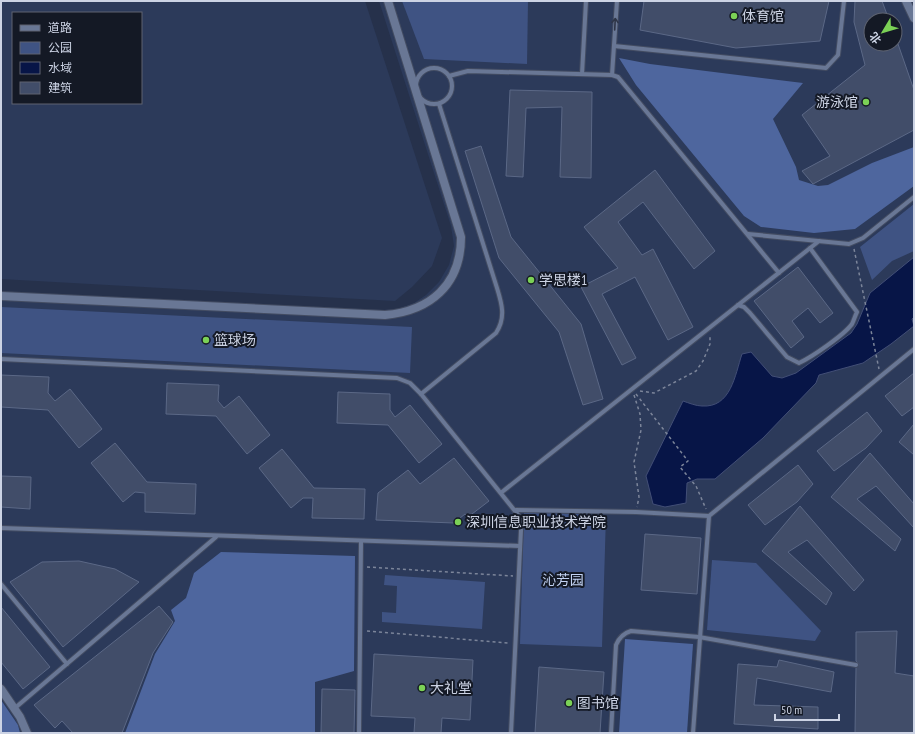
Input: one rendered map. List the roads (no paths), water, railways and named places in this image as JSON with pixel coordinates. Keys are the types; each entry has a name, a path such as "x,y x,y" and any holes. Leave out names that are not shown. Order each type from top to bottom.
{"street":[{"path":"1,296 384,315 412,310 424,305 445,286 452,276 461,252 461,237 458,221 388,1"},
{"path":"906,1 914,18"},
{"path":"1,689 15,708 27,733"}],"lane":[{"path":"582,74 586,1"},
{"path":"612,75 616,1"},
{"path":"614,46 826,68 838,55 844,1"},
{"path":"435,67 446,71 449,76 453,87 449,97 439,104 428,103 423,100 416,91 417,79 424,70 435,67"},
{"path":"449,76 468,71 612,75 622,80 779,273"},
{"path":"421,394 490,339 498,329 502,319 502,303 439,104"},
{"path":"748,234 852,243 863,238 914,198"},
{"path":"502,492 819,241"},
{"path":"738,305 744,307 750,313 787,357 799,363 810,358 826,346 852,324 857,312 810,248"},
{"path":"516,510 636,512 709,516 914,349"},
{"path":"1,359 397,378 410,383 421,394 502,492 516,510 521,522 511,733"},
{"path":"693,733 709,516"},
{"path":"1,528 216,537 520,546"},
{"path":"15,708 216,537"},
{"path":"359,733 361,542"},
{"path":"1,584 67,664"},
{"path":"611,733 616,645 622,636 632,631 700,637 856,665"}],"water":[{"path":"914,257 914,317 912,319 914,326 863,363 819,375 816,383 763,438 715,479 697,479 687,483 686,503 665,507 653,504 646,476 683,401 702,406 720,402 730,389 742,354 751,352 772,376 782,378 796,373 851,333 857,324 870,293"}],"place":[{"name":"体育馆","path":"734,16"},
{"name":"游泳馆","path":"866,102"},
{"name":"学思楼1","path":"531,280"},
{"name":"篮球场","path":"206,340"},
{"name":"深圳信息职业技术学院","path":"458,522"},
{"name":"大礼堂","path":"422,688"},
{"name":"图书馆","path":"569,703"}],"park label":[{"name":"沁芳园","path":"563,580"}]}
